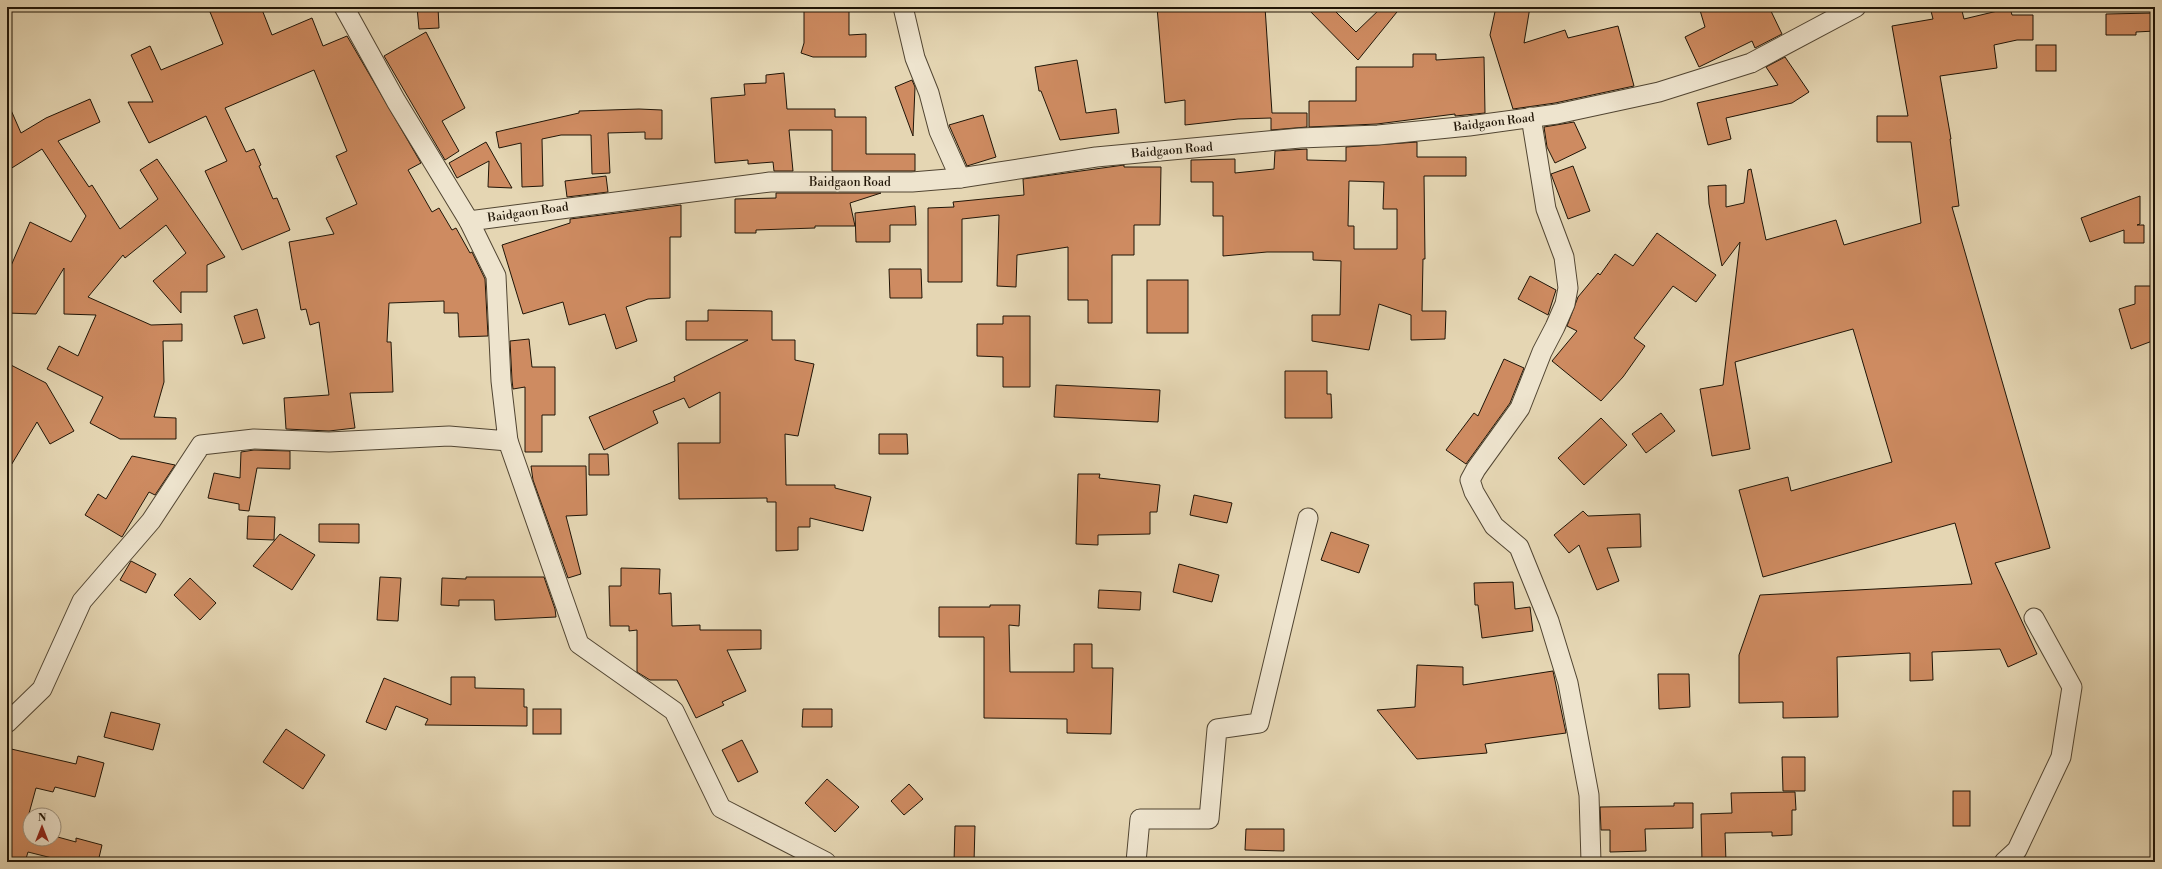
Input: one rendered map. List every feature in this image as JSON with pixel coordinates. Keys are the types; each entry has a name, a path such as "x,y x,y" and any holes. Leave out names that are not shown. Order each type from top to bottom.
{"street":[{"path":"344,7 396,101 469,221 496,276 501,381 508,441 579,644 674,711 721,808 826,862"},
{"path":"903,7 915,58 929,93 939,131 960,178"},
{"name":"Baidgaon Road","path":"469,221 770,182 912,182 960,178 1096,156 1300,138 1378,135 1557,114 1659,92 1751,63 1856,7"},
{"path":"1531,117 1546,209 1564,257 1568,288 1565,304 1542,352 1520,408 1476,468 1470,480 1474,492 1494,526 1519,547 1551,628 1568,683 1589,795 1591,862"},
{"path":"7,723 42,689 82,601 150,521 201,445 254,438 329,442 449,436 508,441"},
{"path":"1136,862 1140,819 1209,819 1217,729 1259,723 1308,518"},
{"path":"2004,862 2017,850 2061,756 2072,687 2034,618"}],"building":[{"path":"208,7 261,7 272,35 312,18 323,46 347,36 421,163 408,170 432,212 439,208 452,230 456,228 470,253 472,252 485,279 488,336 459,337 458,313 444,313 444,301 389,303 387,342 391,342 393,392 350,393 355,428 329,431 286,429 284,398 329,395 319,322 310,325 306,309 301,310 289,242 334,234 326,218 357,204 336,156 347,151 314,70 225,108 246,152 254,149 261,165 259,166 273,199 277,198 290,230 242,250 205,171 227,161 206,116 149,143 128,102 153,102 131,55 150,46 161,70 223,44"},
{"path":"417,7 438,7 439,28 419,29"},
{"path":"804,7 849,7 849,35 866,34 866,57 813,57 801,53 804,43"},
{"path":"1157,7 1265,7 1272,113 1307,113 1307,127 1271,130 1271,118 1238,119 1185,125 1185,100 1165,103"},
{"path":"1306,7 1331,7 1356,32 1382,7 1401,7 1358,60"},
{"path":"1496,7 1530,7 1524,43 1565,30 1568,38 1618,26 1634,86 1555,103 1513,109 1490,35"},
{"path":"1699,7 1769,7 1782,34 1755,48 1752,41 1699,67 1685,37 1705,27"},
{"path":"1930,7 1961,7 1964,19 2010,8 2012,15 2033,15 2033,40 2017,40 1994,45 1997,68 1940,76 1951,139 1959,206 1952,207 2050,548 1995,563 2037,654 2008,667 2000,649 1932,652 1933,680 1910,681 1910,653 1837,657 1838,717 1783,718 1783,702 1739,703 1739,655 1760,595 1972,584 1955,523 1763,577 1739,490 1788,477 1791,491 1892,462 1853,329 1735,362 1750,449 1712,456 1700,389 1723,385 1740,242 1722,266 1709,204 1708,186 1726,185 1726,207 1744,203 1748,170 1751,169 1766,240 1836,220 1844,245 1921,223 1911,142 1877,142 1877,116 1908,116 1892,26 1933,19"},
{"path":"2155,13 2155,31 2136,32 2136,35 2106,35 2106,14"},
{"path":"426,32 465,108 442,121 459,151 445,160 384,56"},
{"path":"2036,45 2056,45 2056,71 2036,71"},
{"path":"1413,54 1436,54 1436,60 1484,57 1485,113 1455,116 1455,114 1377,124 1309,127 1309,101 1356,101 1356,67 1413,67"},
{"path":"1785,57 1809,92 1792,103 1726,118 1731,139 1708,145 1697,103 1778,85 1766,67"},
{"path":"1077,60 1086,113 1116,109 1119,133 1060,140 1041,91 1039,91 1035,67"},
{"path":"784,73 787,109 835,109 835,117 866,117 866,154 915,154 915,171 832,171 832,130 789,130 793,171 774,171 773,162 748,164 748,160 715,163 711,98 745,95 744,84 766,83 766,75"},
{"path":"912,80 915,87 913,136 895,87"},
{"path":"90,99 100,122 58,141 89,187 92,185 120,229 158,199 140,170 157,159 225,257 207,265 207,292 181,292 181,313 153,281 186,253 166,225 125,258 123,255 88,297 151,325 182,324 182,341 163,341 164,382 154,417 176,418 176,439 120,439 90,423 103,397 47,369 59,346 78,356 96,315 64,314 64,268 36,314 7,313 7,275 30,222 71,242 86,216 42,149 7,171 7,101 21,133 46,118"},
{"path":"639,109 662,110 662,139 645,139 645,132 608,133 610,173 592,174 591,135 561,135 542,139 543,186 522,187 521,143 499,148 496,132 579,113 579,111"},
{"path":"983,115 996,157 967,166 949,125"},
{"path":"1574,122 1586,148 1555,163 1547,147 1544,127"},
{"path":"486,142 512,188 488,187 489,161 457,178 449,163"},
{"path":"1417,142 1417,157 1466,157 1466,176 1424,176 1425,259 1423,259 1422,311 1446,311 1445,339 1411,340 1411,315 1379,304 1369,350 1312,341 1312,315 1340,315 1341,261 1313,260 1313,252 1267,252 1223,256 1223,216 1213,216 1213,182 1191,182 1191,160 1235,159 1235,173 1274,169 1275,151 1307,149 1307,160 1346,161 1346,147","holes":["1349,181 1384,182 1383,209 1397,209 1397,249 1354,249 1354,226 1348,226"]},
{"path":"1124,165 1124,167 1161,167 1160,225 1134,225 1134,255 1112,255 1112,323 1088,323 1088,300 1068,300 1068,247 1017,255 1016,287 997,286 999,215 962,219 962,282 928,282 928,208 954,207 953,202 1024,195 1023,179"},
{"path":"1573,166 1590,211 1568,219 1551,174"},
{"path":"606,176 608,192 567,197 565,181"},
{"path":"776,193 881,193 850,203 855,226 815,226 815,228 756,230 756,233 735,233 735,199 776,198"},
{"path":"2140,196 2140,224 2137,225 2144,225 2144,243 2124,243 2124,230 2090,242 2081,218"},
{"path":"681,205 681,237 670,237 670,298 648,299 626,307 637,341 616,349 605,314 569,325 563,302 523,314 502,245 570,223 570,219"},
{"path":"915,206 916,225 890,225 890,242 856,242 855,213"},
{"path":"1657,233 1716,275 1696,302 1673,286 1634,338 1645,346 1623,377 1601,401 1552,361 1577,331 1567,326 1578,297 1598,273 1600,275 1615,254 1633,266"},
{"path":"889,269 921,269 922,298 890,298"},
{"path":"1530,276 1556,290 1548,315 1518,299"},
{"path":"1147,280 1188,280 1188,333 1147,333"},
{"path":"2135,286 2155,286 2155,340 2131,349 2119,309 2135,304"},
{"path":"257,309 265,338 243,344 234,316"},
{"path":"708,310 772,311 772,340 795,340 795,360 814,364 798,436 785,434 786,485 835,485 835,488 871,497 863,531 810,518 810,527 798,527 798,550 776,551 776,502 767,502 767,498 679,499 678,443 720,443 720,392 689,408 684,398 653,411 658,423 604,450 589,417 675,381 674,377 748,340 686,340 686,321 708,321"},
{"path":"1003,316 1030,316 1030,387 1003,387 1003,357 977,356 977,324 1003,324"},
{"path":"529,339 532,367 555,367 555,415 542,415 542,452 525,452 525,387 513,389 510,341"},
{"path":"1504,359 1524,368 1510,403 1466,464 1446,450 1474,413 1478,416"},
{"path":"7,363 46,383 74,431 50,444 37,422 7,472"},
{"path":"1285,371 1327,371 1327,394 1331,394 1332,418 1285,418"},
{"path":"1056,385 1160,390 1158,422 1054,417"},
{"path":"1661,413 1675,431 1646,453 1632,434"},
{"path":"1601,418 1627,445 1584,485 1558,458"},
{"path":"879,434 907,434 908,454 879,454"},
{"path":"254,450 290,451 290,469 257,468 249,511 239,510 239,504 208,498 214,473 240,478 241,452"},
{"path":"589,454 608,454 609,475 589,475"},
{"path":"132,456 175,465 155,495 149,492 122,537 85,515 98,494 106,499"},
{"path":"531,466 586,466 587,515 566,516 581,574 568,578 533,480"},
{"path":"1078,474 1100,474 1099,478 1160,485 1157,512 1150,512 1150,534 1098,535 1098,545 1076,544"},
{"path":"1194,495 1232,503 1227,523 1190,515"},
{"path":"1583,511 1588,516 1640,514 1641,547 1607,548 1619,581 1597,590 1579,545 1569,553 1554,535"},
{"path":"248,516 275,517 274,540 247,539"},
{"path":"319,524 359,524 359,543 319,542"},
{"path":"1331,532 1369,545 1359,573 1321,560"},
{"path":"280,534 315,555 292,590 253,566"},
{"path":"131,561 156,574 146,593 120,580"},
{"path":"1179,564 1219,575 1212,602 1173,592"},
{"path":"621,568 660,569 659,594 671,593 672,626 700,625 700,630 761,630 761,649 727,650 746,691 722,702 724,705 696,718 677,680 650,680 637,672 637,630 629,631 629,626 610,626 609,586 621,586"},
{"path":"380,577 401,578 398,621 377,620"},
{"path":"466,577 544,577 555,609 556,617 495,620 494,600 459,600 459,606 441,605 442,578 466,579"},
{"path":"190,578 216,603 200,620 174,595"},
{"path":"1513,582 1515,609 1530,607 1533,631 1482,638 1478,605 1475,605 1474,583"},
{"path":"1099,590 1141,592 1140,610 1098,608"},
{"path":"990,605 1020,605 1019,626 1009,625 1010,672 1074,672 1074,644 1092,644 1092,668 1113,668 1111,734 1067,733 1067,719 984,718 984,637 939,637 939,607 990,607"},
{"path":"1417,665 1463,667 1463,685 1553,671 1566,733 1485,744 1487,753 1417,759 1377,710 1415,707"},
{"path":"1658,674 1689,674 1690,707 1659,709"},
{"path":"451,677 475,677 475,688 524,689 524,707 527,707 527,726 425,725 428,719 396,706 386,730 366,722 384,678 451,705"},
{"path":"533,709 561,709 561,734 533,734"},
{"path":"803,709 832,709 832,727 802,727"},
{"path":"111,712 160,724 153,750 104,737"},
{"path":"286,729 325,755 303,789 263,762"},
{"path":"742,740 758,772 738,782 722,750"},
{"path":"7,748 76,764 78,756 104,763 95,797 55,787 53,792 36,788 31,807 22,807 22,847 62,847 62,838 76,842 76,838 102,845 98,862 68,862 28,852 25,862 7,862"},
{"path":"1782,757 1805,757 1805,791 1783,791"},
{"path":"827,779 859,807 835,832 805,803"},
{"path":"909,784 923,799 904,815 891,801"},
{"path":"1953,791 1970,791 1970,826 1953,826"},
{"path":"1795,792 1796,810 1792,810 1792,835 1772,836 1772,832 1725,833 1726,862 1702,862 1701,814 1732,813 1731,793"},
{"path":"1674,803 1693,803 1693,828 1645,829 1646,851 1610,852 1610,830 1601,830 1600,807 1674,806"},
{"path":"955,826 975,826 974,862 954,862"},
{"path":"1246,829 1284,829 1284,851 1245,850"}]}
